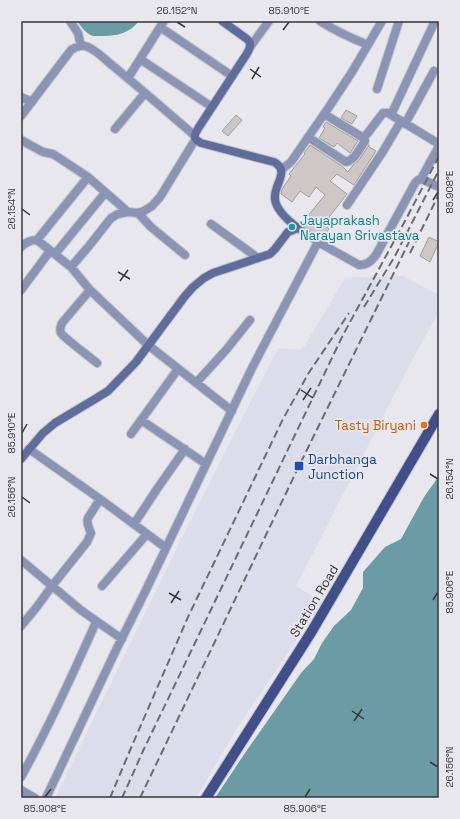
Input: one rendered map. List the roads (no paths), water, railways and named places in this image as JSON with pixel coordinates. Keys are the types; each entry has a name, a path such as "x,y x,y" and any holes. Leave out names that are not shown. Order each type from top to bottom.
{"main road":[{"path":"222,21 249,41 250,47 195,137 201,143 278,164 281,170 281,175 274,198 276,204 289,221 298,228"},
{"path":"288,232 289,221"},
{"path":"21,459 43,433 54,423 108,391 136,362 193,287 213,272 270,254 288,232 298,228"},
{"name":"Station Road","path":"206,798 312,631 439,414"}],"street":[{"path":"70,21 78,33 81,46"},
{"path":"250,47 269,21"},
{"path":"320,21 329,27 368,45"},
{"path":"281,170 291,162 324,114 352,72 382,21"},
{"path":"376,89 399,21"},
{"path":"392,115 436,21"},
{"path":"128,78 162,24 232,76"},
{"path":"21,116 71,50 76,47 86,46 128,78 195,137 160,197 152,206 144,212 128,212 118,214 111,218 71,266"},
{"path":"140,59 212,107"},
{"path":"347,205 403,122 434,71"},
{"path":"115,130 145,93"},
{"path":"21,97 32,102"},
{"path":"308,137 346,162 351,160 355,155 365,141 364,137 382,113 388,113 439,145 421,180"},
{"path":"324,114 359,136 364,137"},
{"path":"21,140 43,152 53,154 88,177 128,212"},
{"path":"37,240 88,177"},
{"path":"298,228 318,242 360,265 365,265 370,263 376,255 415,183 418,180 426,180 439,187"},
{"path":"21,290 105,192"},
{"path":"138,213 151,227 185,255"},
{"path":"211,224 258,258"},
{"path":"21,247 31,240 37,240 71,266 90,290 148,346 232,411"},
{"path":"46,798 252,368 318,242"},
{"path":"90,290 62,323 60,331 62,335 97,362"},
{"path":"196,383 226,350 250,320"},
{"path":"131,434 178,369"},
{"path":"141,420 206,464"},
{"path":"29,449 166,548"},
{"path":"134,524 185,449"},
{"path":"21,626 87,542 91,535 87,522 88,518 100,499"},
{"path":"102,586 147,534"},
{"path":"21,560 96,622 122,639"},
{"path":"21,777 60,702 96,622"},
{"path":"21,790 35,798"}],"water":[{"path":"77,21 139,21 132,28 123,33 108,36 93,36 86,32"},
{"path":"439,476 439,798 215,798 301,673 314,659 322,643 334,626 351,610 363,588 363,572 385,547 401,539 424,497"}],"railway":[{"path":"122,798 143,751 343,335 439,156"},
{"path":"364,307 395,256 439,170"},
{"path":"410,253 439,194"},
{"path":"140,798 299,466 409,242"},
{"path":"110,798 188,617 283,419 308,374 349,313"}],"place":[{"name":"Jayaprakash Narayan Srivastava","path":"292,227"},
{"name":"Tasty Biryani","path":"424,425"},
{"name":"Darbhanga Junction","path":"299,466"}]}
